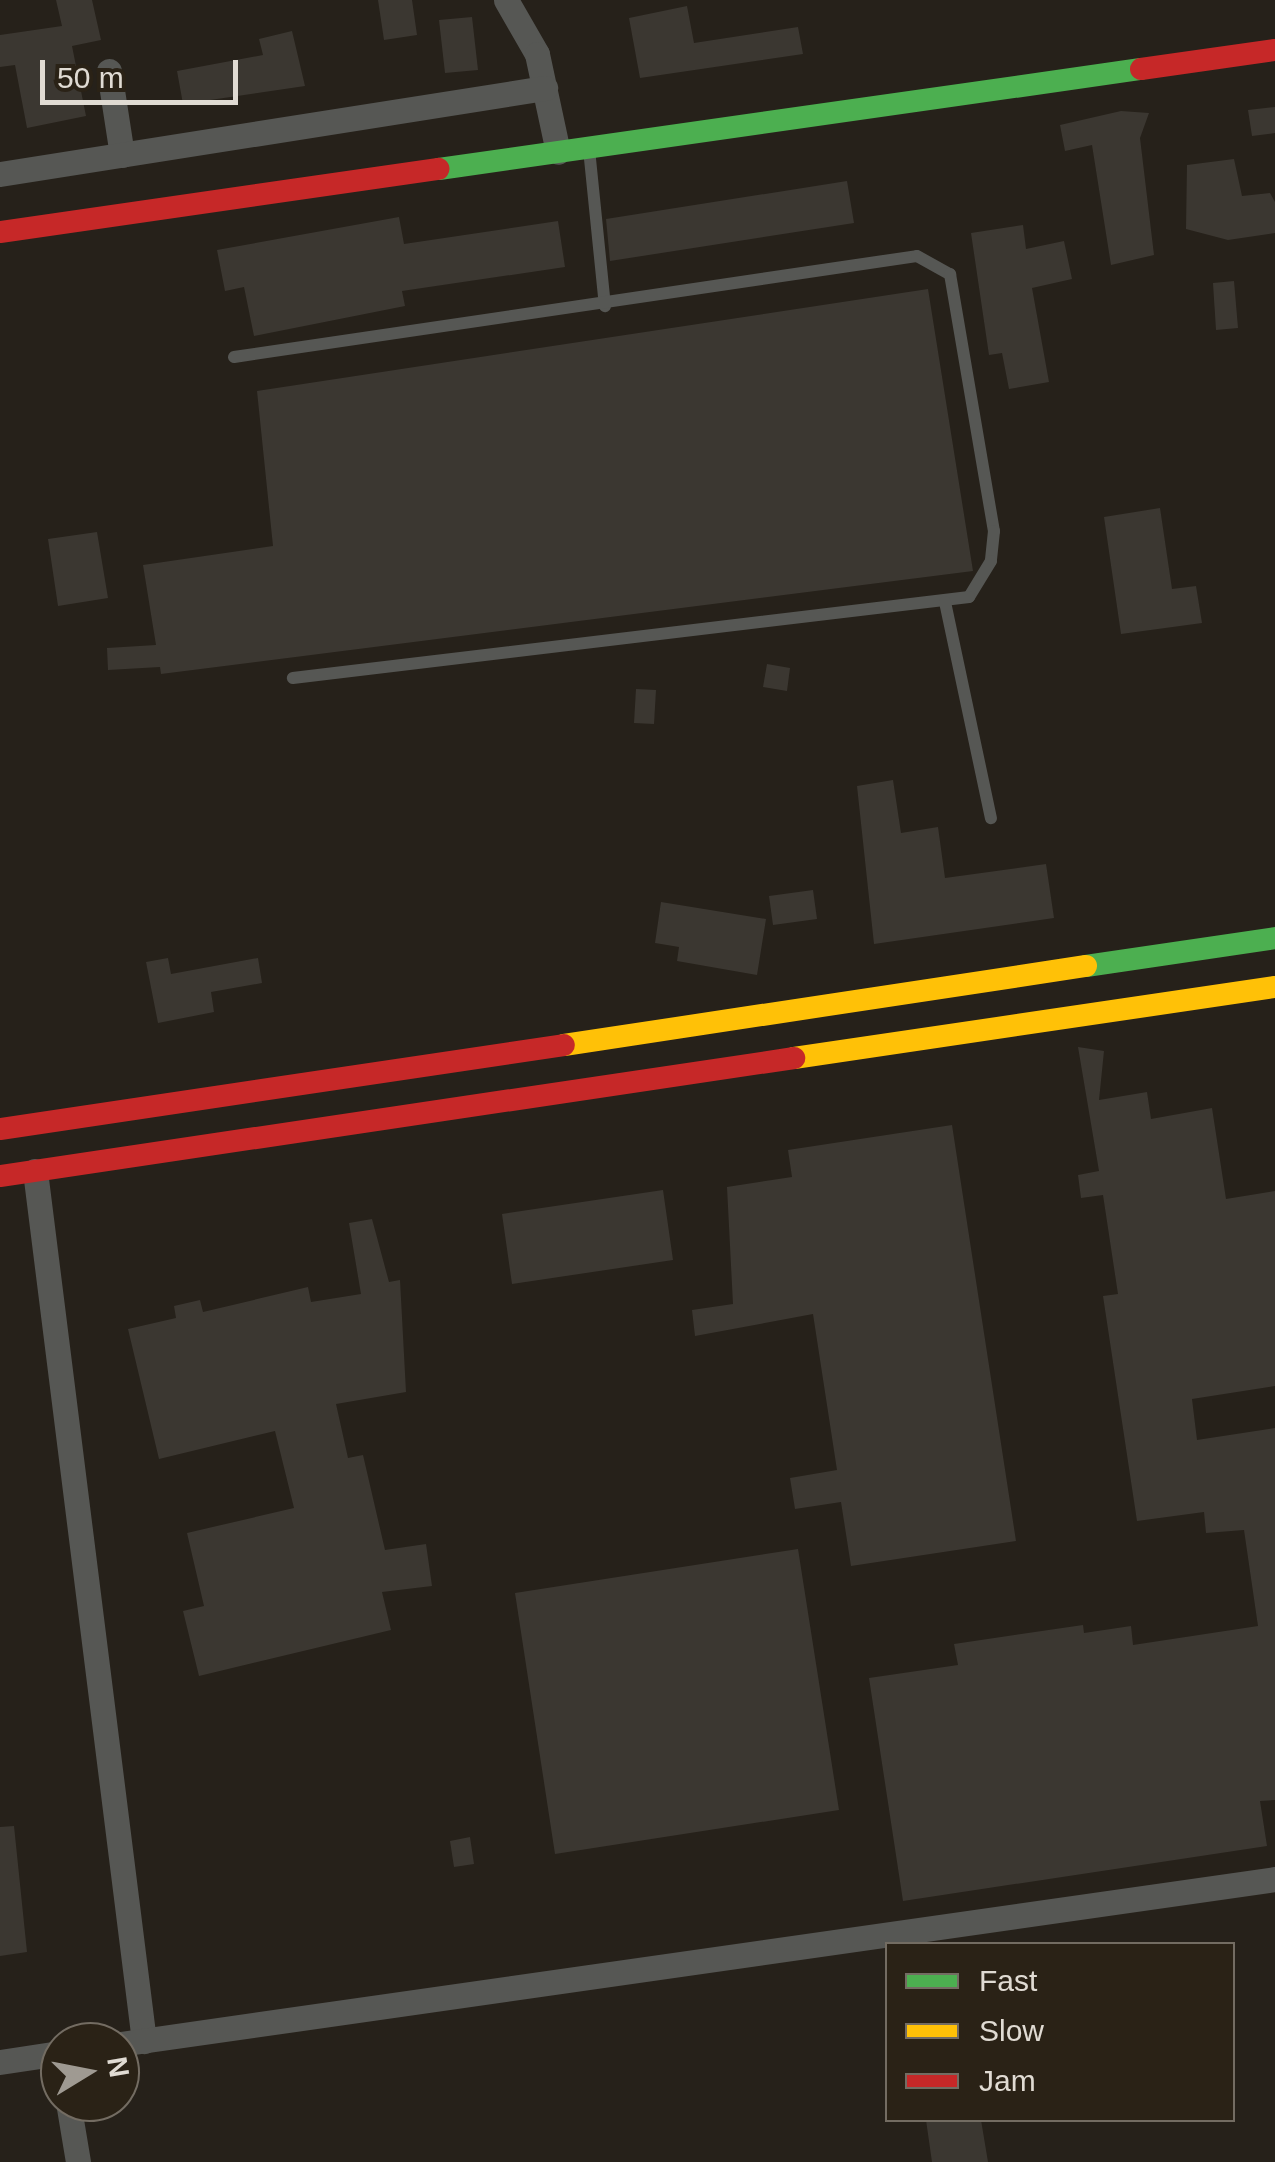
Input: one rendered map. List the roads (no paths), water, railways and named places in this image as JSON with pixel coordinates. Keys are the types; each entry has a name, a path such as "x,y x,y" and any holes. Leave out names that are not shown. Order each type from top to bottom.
{"street":[{"path":"506,0 545,88 558,152"},
{"path":"0,232 1275,50"},
{"path":"109,71 122,154"},
{"path":"0,174 545,88"},
{"path":"0,1129 1275,938"},
{"path":"0,1176 1275,987"},
{"path":"35,1171 130,2022"},
{"path":"140,2042 1275,1878"},
{"path":"0,2062 40,2056"},
{"path":"71,2122 78,2162"}],"lane":[{"path":"589,149 605,306"},
{"path":"234,356 936,260 950,274 994,531 980,584 945,602 293,678"},
{"path":"945,602 991,818"}]}
